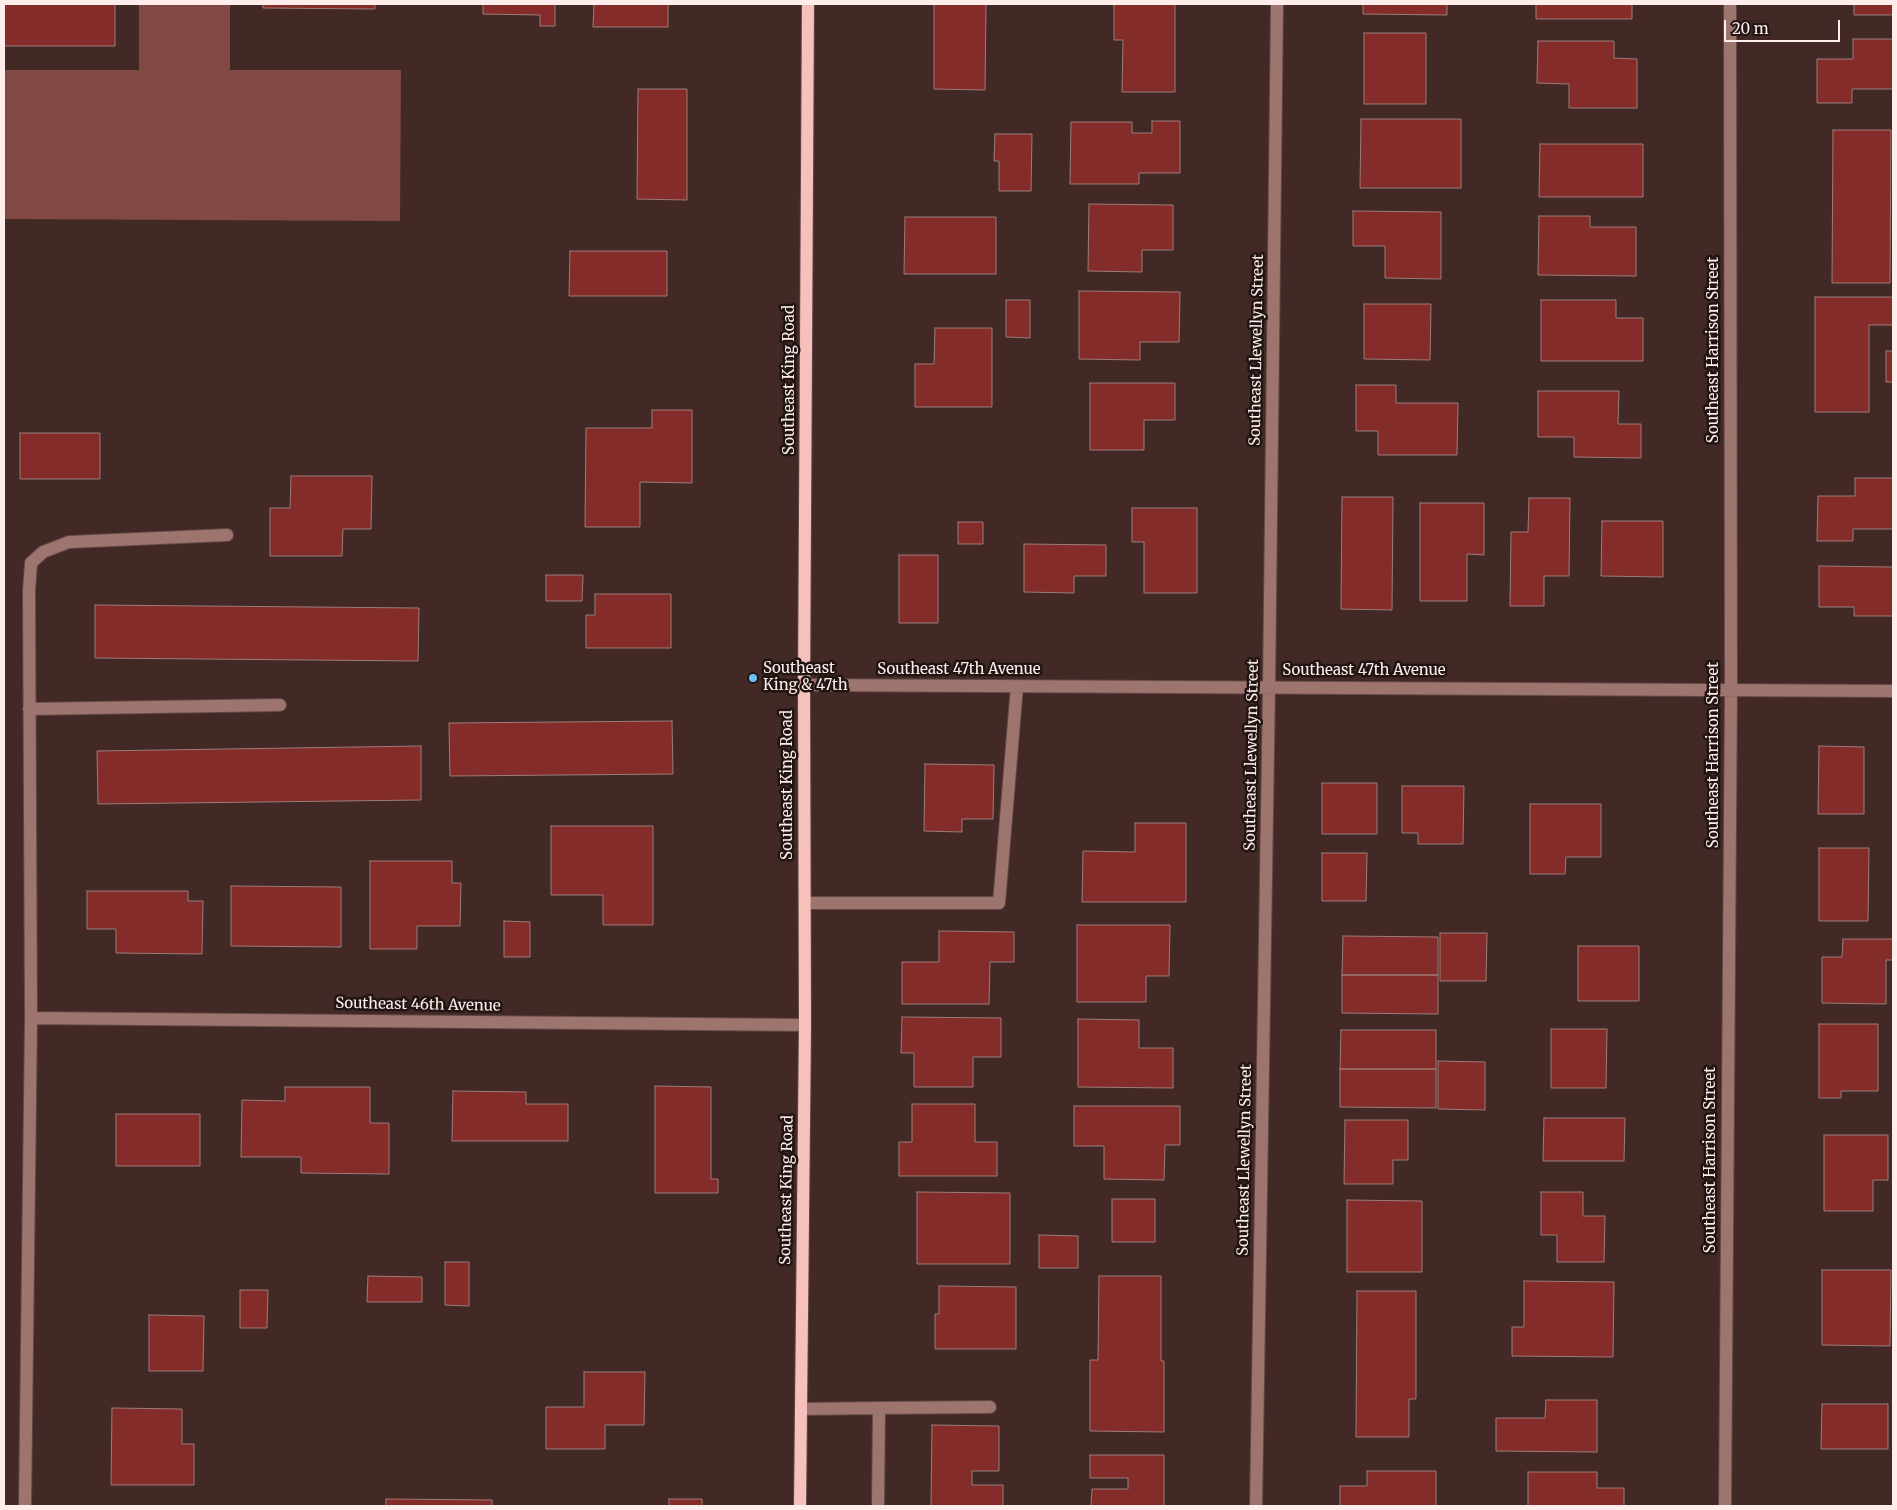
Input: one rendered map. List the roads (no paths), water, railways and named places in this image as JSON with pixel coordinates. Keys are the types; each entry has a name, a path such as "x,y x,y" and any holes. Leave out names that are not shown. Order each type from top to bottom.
{"main road":[{"name":"Southeast King Road","path":"800,1506 805,1025 804,685 808,4"}],"street":[{"name":"Southeast Llewellyn Street","path":"1256,1506 1270,688 1277,4"},
{"name":"Southeast Harrison Street","path":"1725,1506 1731,689 1730,4"},
{"path":"25,1506 31,1018 29,591 31,563 43,552 69,542 227,535"},
{"name":"Southeast 47th Avenue","path":"804,685 1893,691"},
{"path":"805,903 999,903 1018,686"},
{"path":"30,709 280,705"},
{"name":"Southeast 46th Avenue","path":"31,1018 805,1025"},
{"path":"801,1409 990,1407"},
{"path":"878,1506 879,1408"}],"place":[{"name":"Southeast King & 47th","path":"753,678"}]}
